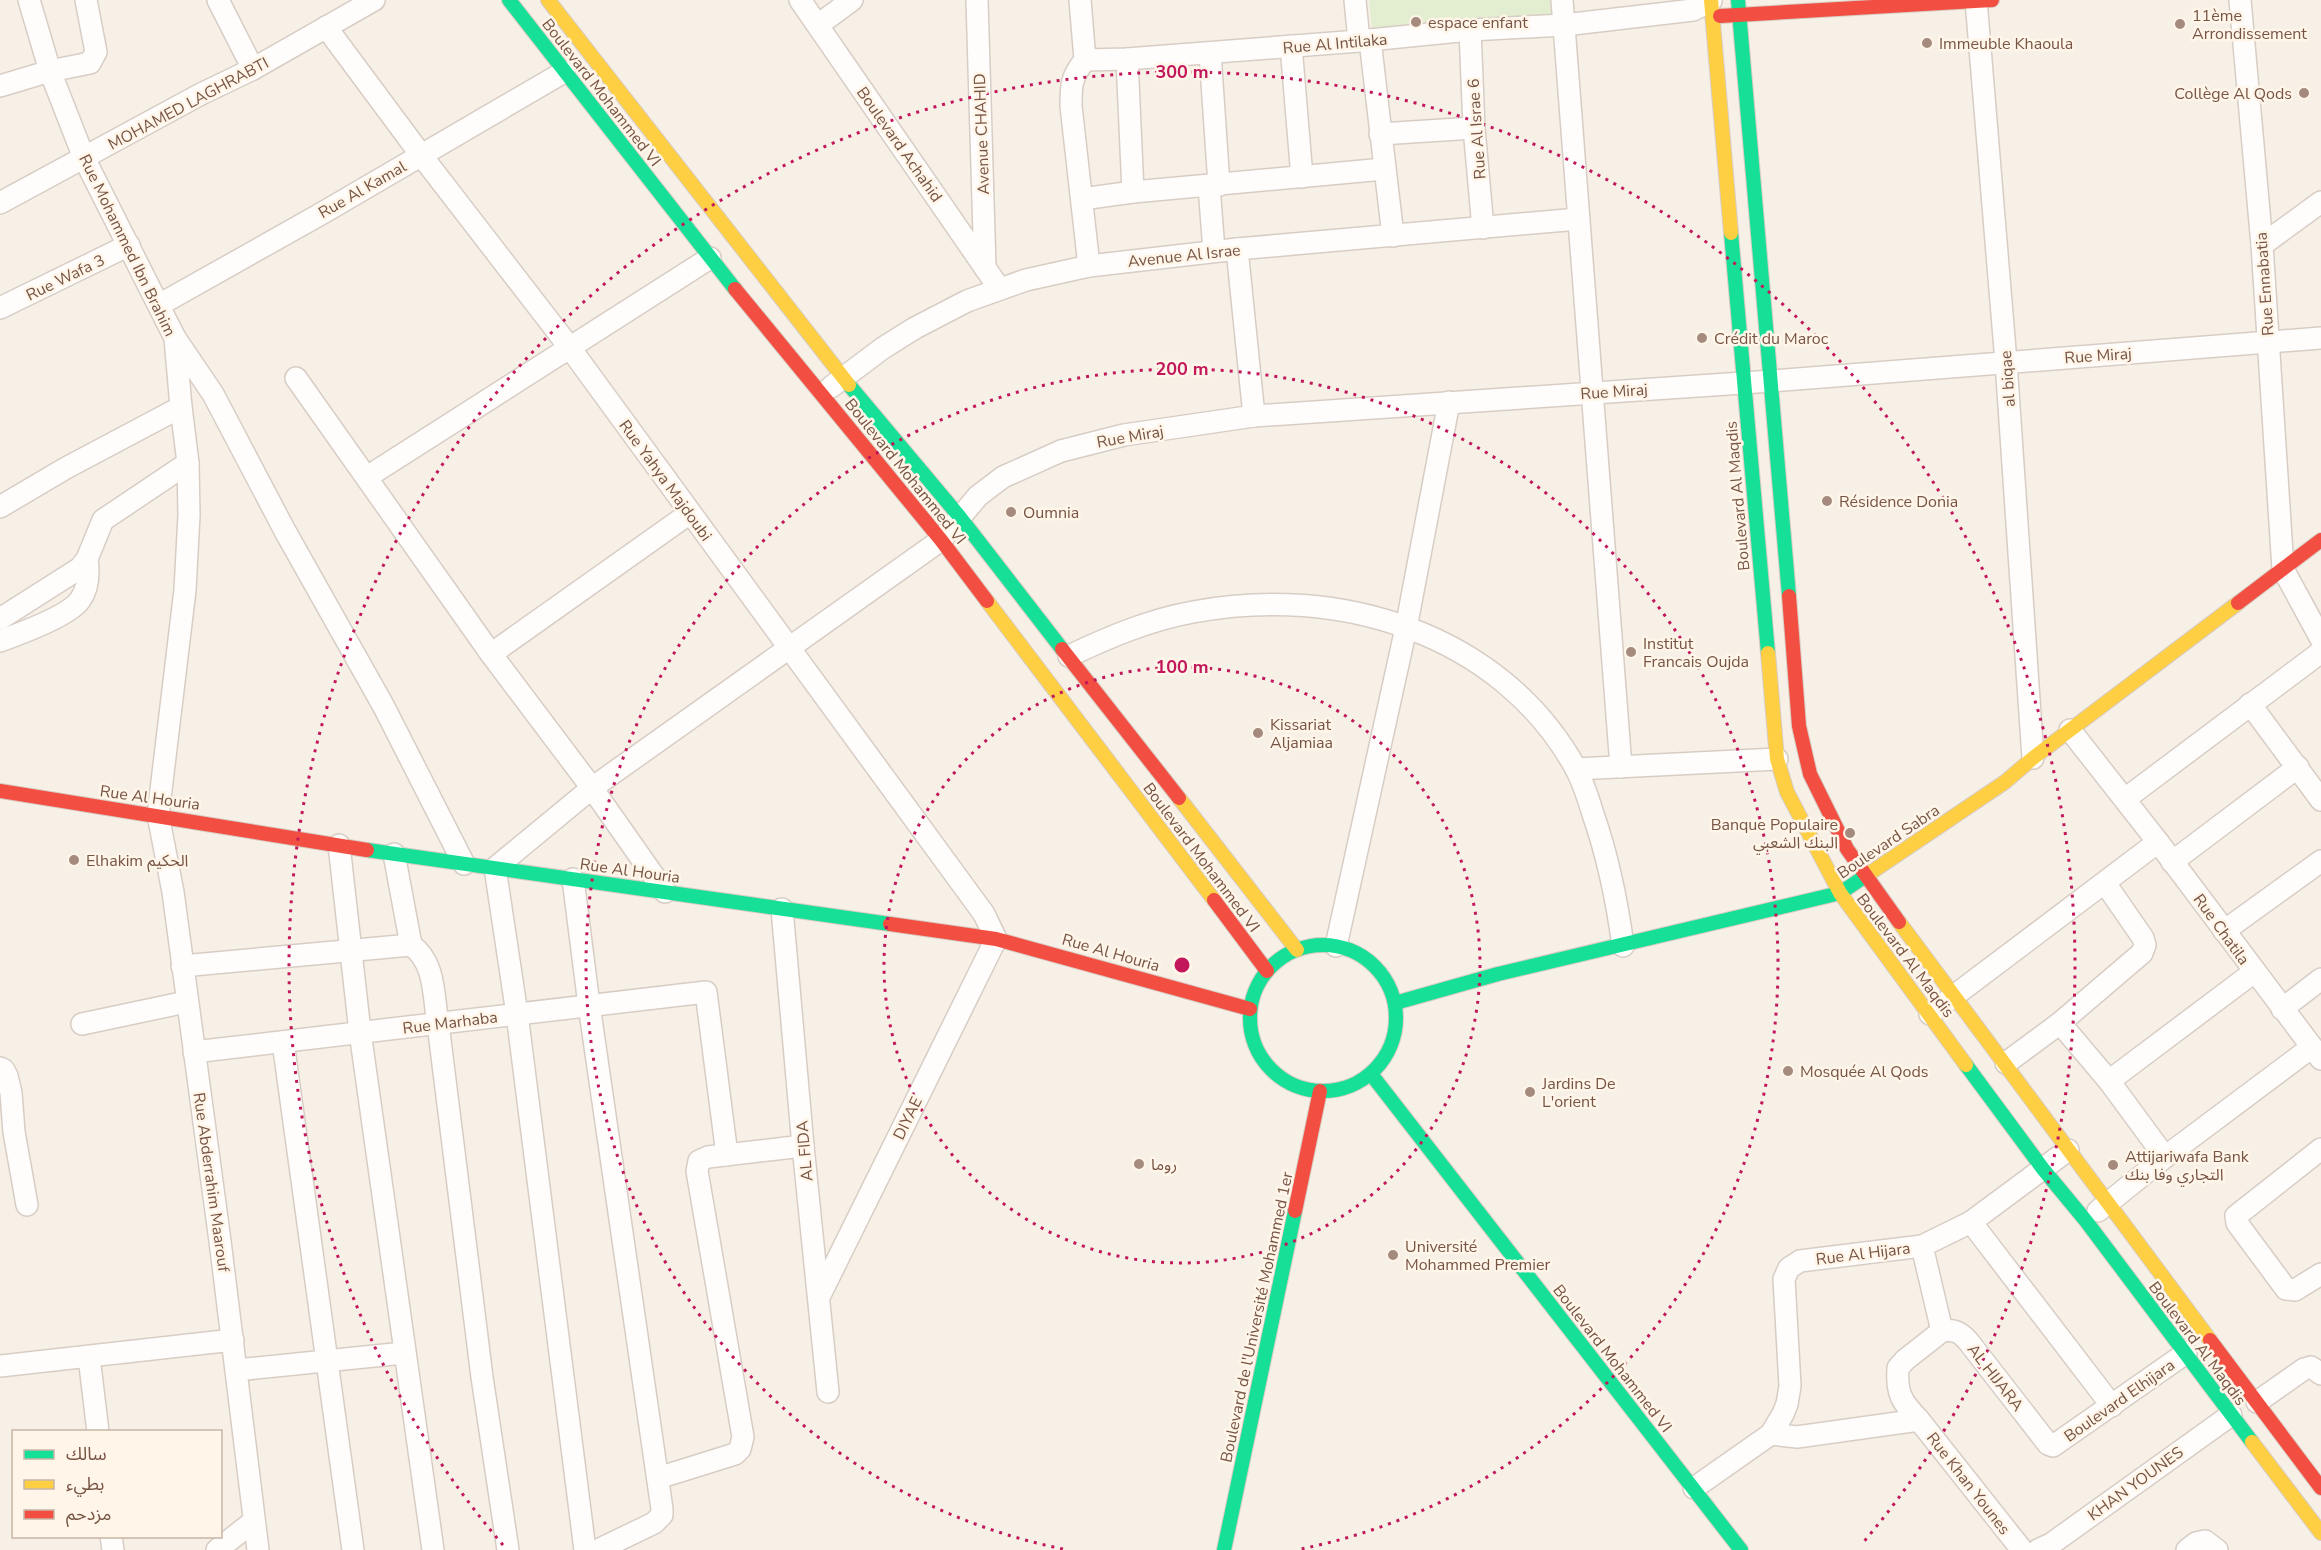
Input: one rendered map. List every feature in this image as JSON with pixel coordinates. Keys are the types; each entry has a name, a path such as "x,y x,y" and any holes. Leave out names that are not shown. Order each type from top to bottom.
{"street":[{"name":"Rue Mohammed Ibn Brahim","path":"29,0 50,71 84,158 175,338 188,463 189,526 185,590 158,815"},
{"path":"0,86 50,71 90,63 96,52 86,0"},
{"path":"218,0 253,69"},
{"name":"MOHAMED LAGHRABTI","path":"0,203 201,94 253,69 374,0"},
{"name":"Boulevard Mohammed VI","path":"509,0 710,258 941,540 1267,970"},
{"name":"Boulevard Mohammed VI","path":"548,0 650,134 843,378 959,516 1297,950"},
{"name":"Boulevard Achahid","path":"800,0 999,288"},
{"path":"818,25 852,0"},
{"name":"Avenue CHAHID","path":"977,0 985,268"},
{"path":"1080,0 1085,60 1075,72 1071,82 1071,98 1089,266"},
{"path":"1355,0 1380,134 1393,236"},
{"path":"1562,0 1621,767"},
{"name":"Boulevard Al Maqdis","path":"1738,0 1772,381 1799,726 1809,774 1865,877 2321,1488"},
{"path":"1709,6 1739,15 1981,0"},
{"name":"al biqae","path":"1981,0 2033,758"},
{"name":"Rue Ennabatia","path":"2240,0 2262,245 2283,568"},
{"name":"Rue Al Intilaka","path":"1085,60 1126,59 1364,41 1470,30 1564,25 1709,6"},
{"name":"Boulevard Al Maqdis","path":"1709,6 1777,759 1787,792 1840,893 2043,1169 2086,1221 2321,1533"},
{"name":"Rue Yahya Majdoubi","path":"326,27 421,155 570,348 984,914 996,939"},
{"name":"Rue Al Israe 6","path":"1470,30 1474,129 1483,228"},
{"path":"1291,46 1302,177"},
{"path":"1210,52 1214,251"},
{"path":"1126,59 1133,192"},
{"name":"Rue Al Kamal","path":"159,304 564,72"},
{"path":"1380,134 1474,129"},
{"path":"1082,199 1133,192 1384,169"},
{"path":"2262,245 2321,202"},
{"name":"Avenue Al Israe","path":"823,394 883,348 915,328 967,301 999,288 1089,266 1214,251 1578,219"},
{"name":"Rue Wafa 3","path":"0,308 129,245"},
{"path":"1237,249 1254,416"},
{"path":"367,477 710,258"},
{"path":"175,338 213,394 291,541 384,707 464,864"},
{"name":"Rue Miraj","path":"495,868 592,788 941,540 978,495 1003,477 1061,451 1124,435 1254,416 1772,381 2321,338"},
{"path":"296,378 490,654 592,788 665,892"},
{"path":"1336,946 1406,628 1449,402"},
{"path":"0,507 66,468 181,407"},
{"path":"0,641 71,609 80,601 88,582 87,559 103,520 188,463"},
{"path":"490,654 690,513"},
{"name":"Boulevard Sabra","path":"1395,1003 1498,974 1840,893 2005,782 2033,758 2321,540"},
{"path":"1759,555 1784,553"},
{"path":"0,619 70,574 87,559"},
{"path":"2283,568 2321,638"},
{"path":"1069,656 1123,632 1167,617 1238,605 1301,604 1370,618 1449,644 1486,668 1527,702 1545,722 1576,769 1593,812 1612,879 1623,946"},
{"path":"2125,799 2321,652"},
{"path":"2250,704 2321,800"},
{"name":"Rue Chatila","path":"2070,730 2158,842 2316,1053"},
{"path":"1576,769 1777,759"},
{"path":"2172,862 2298,767"},
{"name":"Rue Al Houria","path":"0,791 394,854 996,939 1250,1009"},
{"name":"Rue Abderrahim Maarouf","path":"158,815 173,892 237,1370 258,1550"},
{"path":"1930,1014 2158,842"},
{"path":"339,845 360,1032 433,1550"},
{"path":"394,854 411,945 426,959 429,968 482,1377 508,1550"},
{"path":"2224,931 2321,861"},
{"path":"495,868 517,1014 585,1550"},
{"path":"573,879 588,1005 662,1509 660,1518 598,1550"},
{"path":"2006,1063 2060,1023 2142,953 2145,945 2143,938 2105,883"},
{"name":"AL FIDA","path":"782,909 828,1392"},
{"name":"DIYAE","path":"819,1297 996,939"},
{"path":"182,966 411,945"},
{"path":"1316,945 1336,946 1354,952 1374,966 1389,986 1395,1003 1396,1023 1392,1042 1384,1059 1371,1074 1345,1088 1320,1091 1305,1089 1290,1083 1267,1066 1252,1037 1250,1009 1255,991 1267,970 1297,950 1316,945"},
{"path":"2109,1081 2254,972"},
{"path":"2282,1009 2321,979"},
{"name":"Rue Marhaba","path":"194,1052 706,992 728,1155"},
{"path":"82,1024 186,1002"},
{"path":"2060,1023 2109,1081 2165,1156"},
{"path":"283,1042 353,1550"},
{"path":"2086,1221 2165,1156 2316,1053"},
{"path":"0,1068 7,1076 11,1093 14,1132 27,1205"},
{"name":"Boulevard Mohammed VI","path":"1371,1074 1742,1550"},
{"name":"Boulevard de l'Université Mohammed 1er","path":"1224,1550 1320,1091"},
{"path":"658,1478 735,1454 742,1444 743,1437 697,1171 699,1161 708,1157 803,1146"},
{"path":"2321,1149 2236,1216 2237,1223 2286,1289 2295,1290 2321,1275"},
{"name":"Rue Al Hijara","path":"1694,1488 1771,1434 1787,1404 1790,1386 1784,1279 1789,1268 1800,1261 1922,1246 1971,1222 2068,1150"},
{"path":"1971,1222 2112,1406"},
{"path":"1919,1420 1903,1402 1899,1392 1898,1368 1942,1331 1922,1246"},
{"name":"AL HIJARA","path":"1942,1331 1952,1330 1960,1333 1968,1341 2048,1444 2053,1446"},
{"path":"0,1366 232,1340"},
{"path":"237,1370 404,1353"},
{"name":"Boulevard Elhijara","path":"2053,1446 2186,1353"},
{"path":"89,1357 98,1430"},
{"path":"2257,1402 2304,1369 2311,1367 2321,1374"},
{"name":"KHAN YOUNES","path":"2038,1550 2051,1544 2231,1414"},
{"name":"Rue Khan Younes","path":"1771,1434 1797,1437 1919,1420 2022,1550"},
{"path":"217,1550 254,1521"},
{"path":"2187,1550 2196,1543 2205,1541 2217,1550"}],"green space":[{"name":"espace enfant","path":"1369,0 1550,0 1551,15 1372,29"}],"traffic: fast":[{"path":"509,0 735,289"},
{"path":"1738,0 1789,596"},
{"path":"1731,233 1768,653"},
{"path":"849,385 959,516 1062,649"},
{"path":"367,850 890,924"},
{"path":"1395,1003 1498,974 1840,893 1867,875"},
{"path":"1323,945 1351,950 1375,966 1391,990 1396,1018 1391,1046 1375,1070 1351,1086 1323,1091 1295,1086 1271,1070 1255,1046 1250,1018 1255,990 1271,966 1295,950 1323,945"},
{"path":"1966,1065 2252,1442"},
{"path":"1371,1074 1741,1550"},
{"path":"1224,1550 1295,1211"}],"traffic: slow":[{"path":"548,0 849,385"},
{"path":"1711,0 1731,233"},
{"path":"987,601 1214,900"},
{"path":"1867,875 2005,782 2033,758 2238,603"},
{"path":"1768,653 1777,759 1787,792 1840,893 1966,1065"},
{"path":"1179,798 1297,950"},
{"path":"1899,922 2210,1340"},
{"path":"2252,1442 2321,1533"}],"traffic: jam":[{"path":"1720,16 1992,0"},
{"path":"735,289 941,540 987,601"},
{"path":"2238,603 2321,540"},
{"path":"1789,596 1799,726 1810,774 1847,849 1899,922"},
{"path":"1062,649 1179,798"},
{"path":"0,791 367,850"},
{"path":"1214,900 1267,971"},
{"path":"890,924 996,939 1250,1009"},
{"path":"1295,1211 1320,1091"},
{"path":"2210,1340 2321,1488"}],"place":[{"name":"espace enfant","path":"1416,22"},
{"name":"11ème Arrondissement","path":"2180,24"},
{"name":"Immeuble Khaoula","path":"1927,43"},
{"name":"Collège Al Qods","path":"2304,93"},
{"name":"Crédit du Maroc","path":"1702,338"},
{"name":"Résidence Donia","path":"1827,501"},
{"name":"Oumnia","path":"1011,512"},
{"name":"Institut Francais Oujda","path":"1631,652"},
{"name":"Kissariat Aljamiaa","path":"1258,733"},
{"name":"Banque Populaire البنك الشعبي","path":"1850,833"},
{"name":"Elhakim الحكيم","path":"74,860"},
{"name":"Mosquée Al Qods","path":"1788,1071"},
{"name":"Jardins De L'orient","path":"1530,1092"},
{"name":"روما","path":"1139,1164"},
{"name":"Attijariwafa Bank التجاري وفا بنك","path":"2113,1165"},
{"name":"Université Mohammed Premier","path":"1393,1255"}]}
